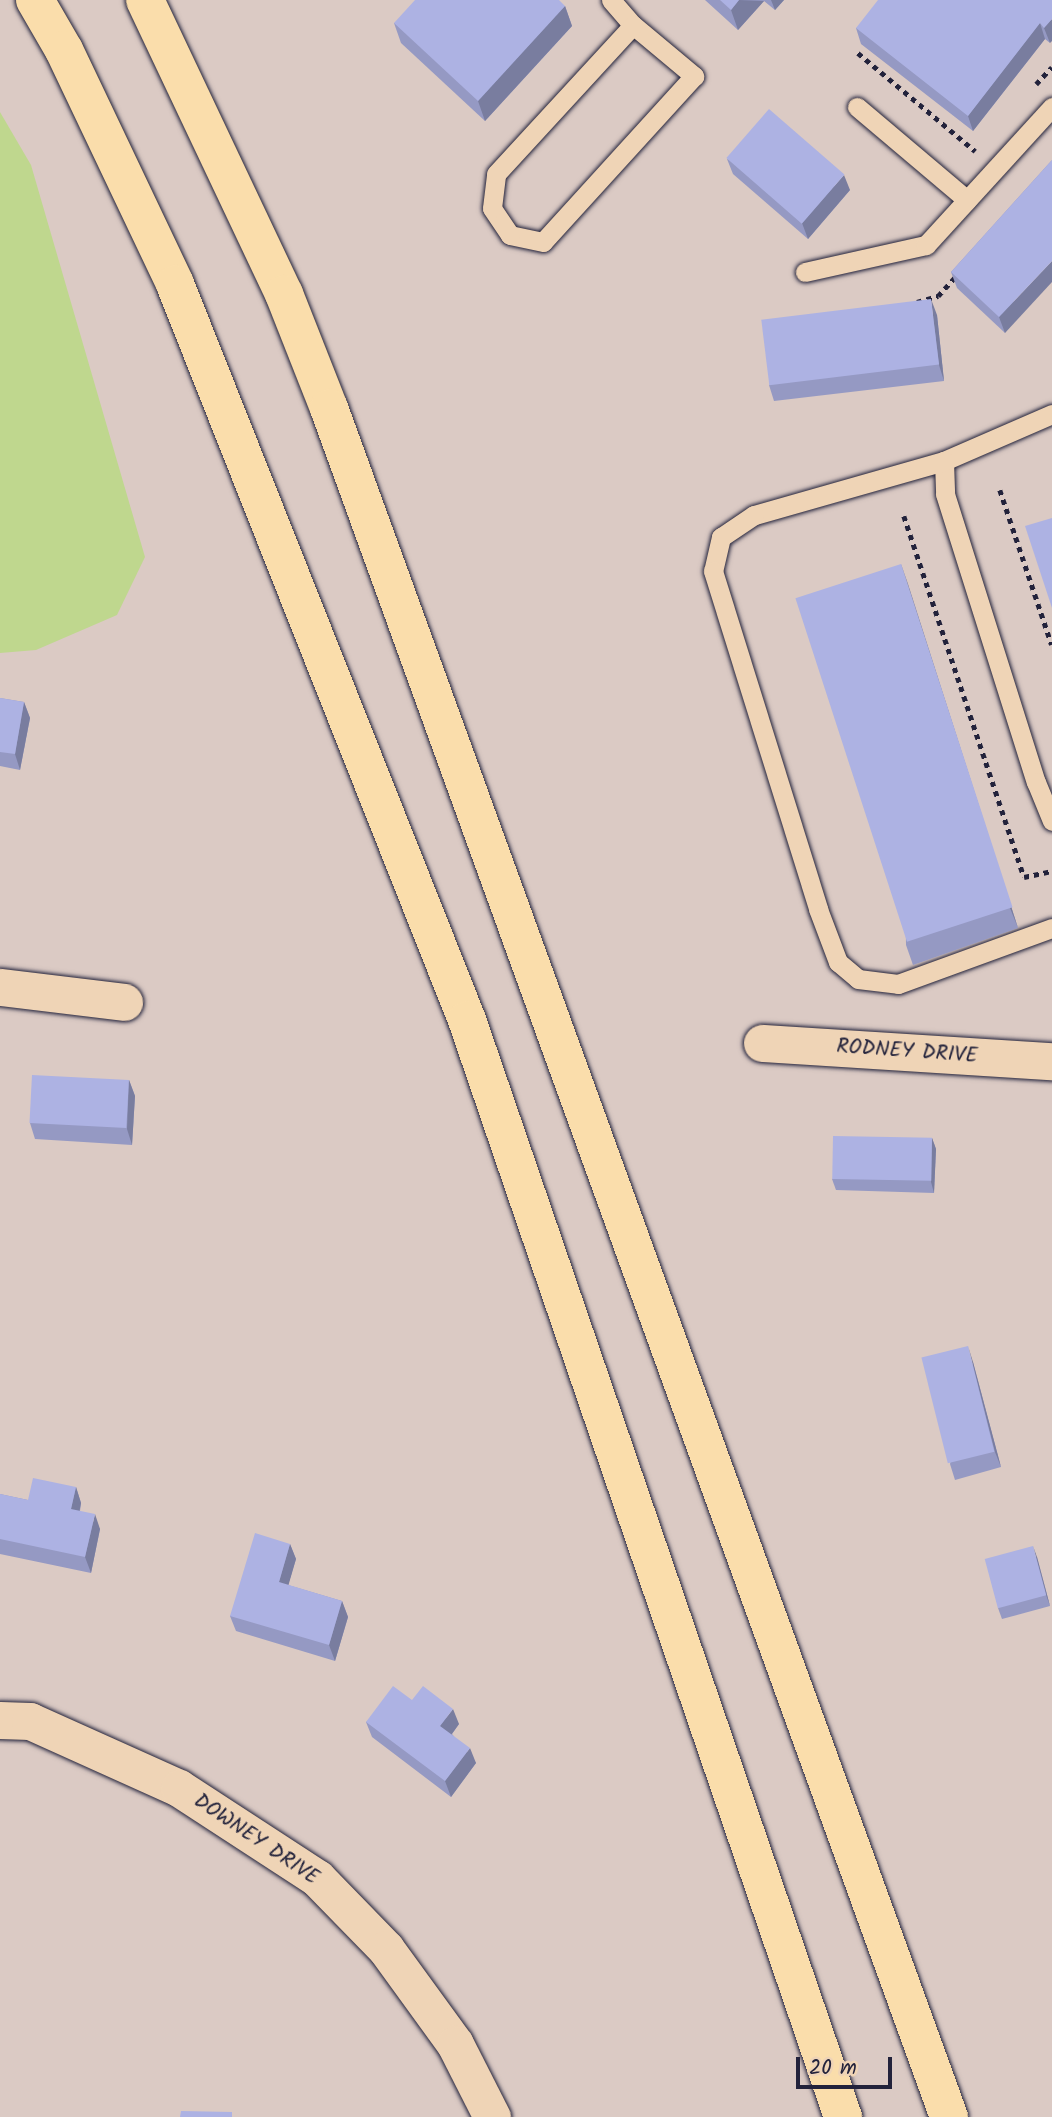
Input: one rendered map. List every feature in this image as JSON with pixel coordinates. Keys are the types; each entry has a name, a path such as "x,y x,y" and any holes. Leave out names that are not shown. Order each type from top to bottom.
{"highway":[{"path":"35,0 64,50 175,284 467,1020 844,2117"},
{"path":"145,0 284,294 333,420 948,2117"}],"street":[{"path":"0,987 124,1002"},
{"name":"RODNEY DRIVE","path":"762,1043 1052,1061"},
{"name":"DOWNEY DRIVE","path":"0,1720 30,1721 179,1787 317,1878 386,1949 455,2044 492,2117"}],"lane":[{"path":"611,0 633,24 694,76 542,242 510,235 492,208 496,174 633,24"},
{"path":"857,107 967,200"},
{"path":"805,272 926,245 1052,107"},
{"path":"1052,414 944,461 754,515 721,537 713,571 818,909 838,962 858,979 898,984 1052,928"},
{"path":"944,461 945,494 1035,782 1052,821"}],"path":[{"path":"858,53 975,151"},
{"path":"1000,490 1052,645"},
{"path":"904,516 1024,877 1052,871"}],"green space":[{"path":"0,112 31,165 145,557 117,615 36,650 0,653"}],"building":[{"path":"415,0 559,0 565,6 478,101 394,23"},
{"path":"720,0 739,0 731,10"},
{"path":"878,0 1052,0 1052,19 1044,28 1040,23 968,116 856,28"},
{"path":"769,109 844,175 802,224 726,158"},
{"path":"1052,160 1052,261 999,317 951,272"},
{"path":"931,299 939,365 769,385 761,320"},
{"path":"1052,518 1052,608 1025,526"},
{"path":"901,564 1013,907 907,942 795,598"},
{"path":"0,698 24,702 15,754 0,752"},
{"path":"32,1075 129,1080 126,1128 29,1123"},
{"path":"833,1136 932,1138 931,1181 832,1179"},
{"path":"968,1346 994,1452 948,1463 921,1358"},
{"path":"33,1478 76,1487 71,1509 95,1514 85,1557 0,1539 0,1494 28,1500"},
{"path":"255,1533 290,1544 279,1582 342,1601 329,1645 230,1616"},
{"path":"1033,1546 1046,1595 998,1608 985,1559"},
{"path":"393,1686 412,1700 423,1686 453,1709 440,1726 470,1748 445,1781 366,1722"},
{"path":"181,2111 232,2112 232,2117 180,2117"}]}
